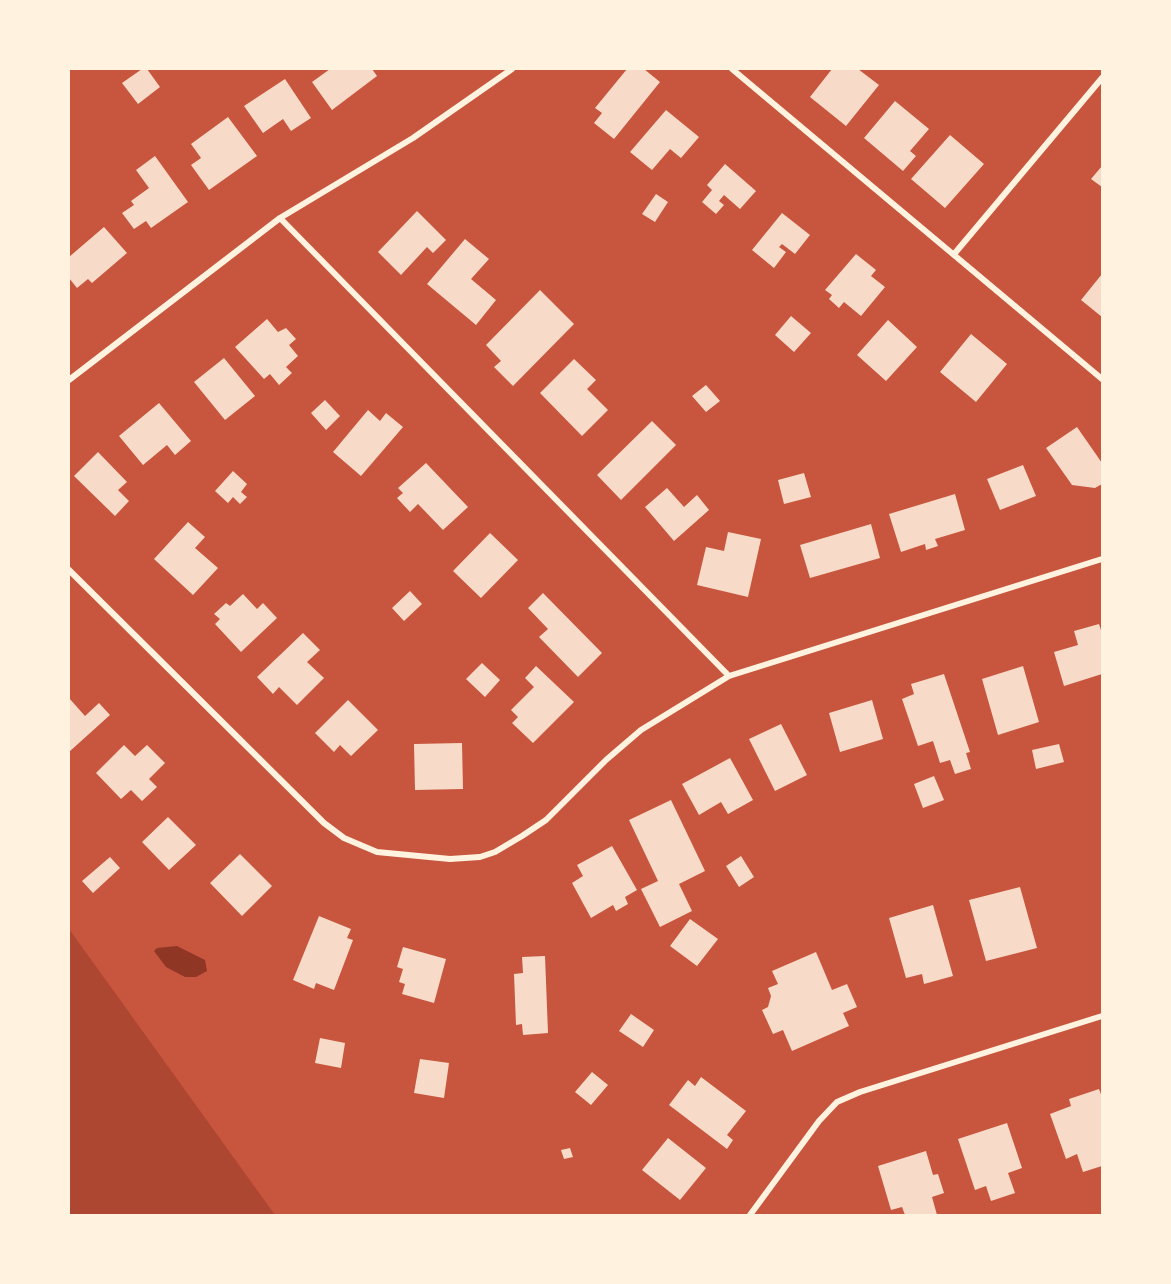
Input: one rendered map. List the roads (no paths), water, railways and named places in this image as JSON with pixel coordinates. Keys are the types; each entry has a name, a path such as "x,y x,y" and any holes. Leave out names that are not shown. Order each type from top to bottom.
{"street":[{"path":"69,380 280,218 413,138 512,69"},
{"path":"732,69 955,253 1102,379"},
{"path":"955,253 1102,78"},
{"path":"280,218 729,676"},
{"path":"69,570 324,823 357,844 393,856 450,859 495,852 546,820 606,760 641,730 729,676 1102,559"},
{"path":"750,1215 819,1121 837,1102 860,1092 1102,1016"}]}
